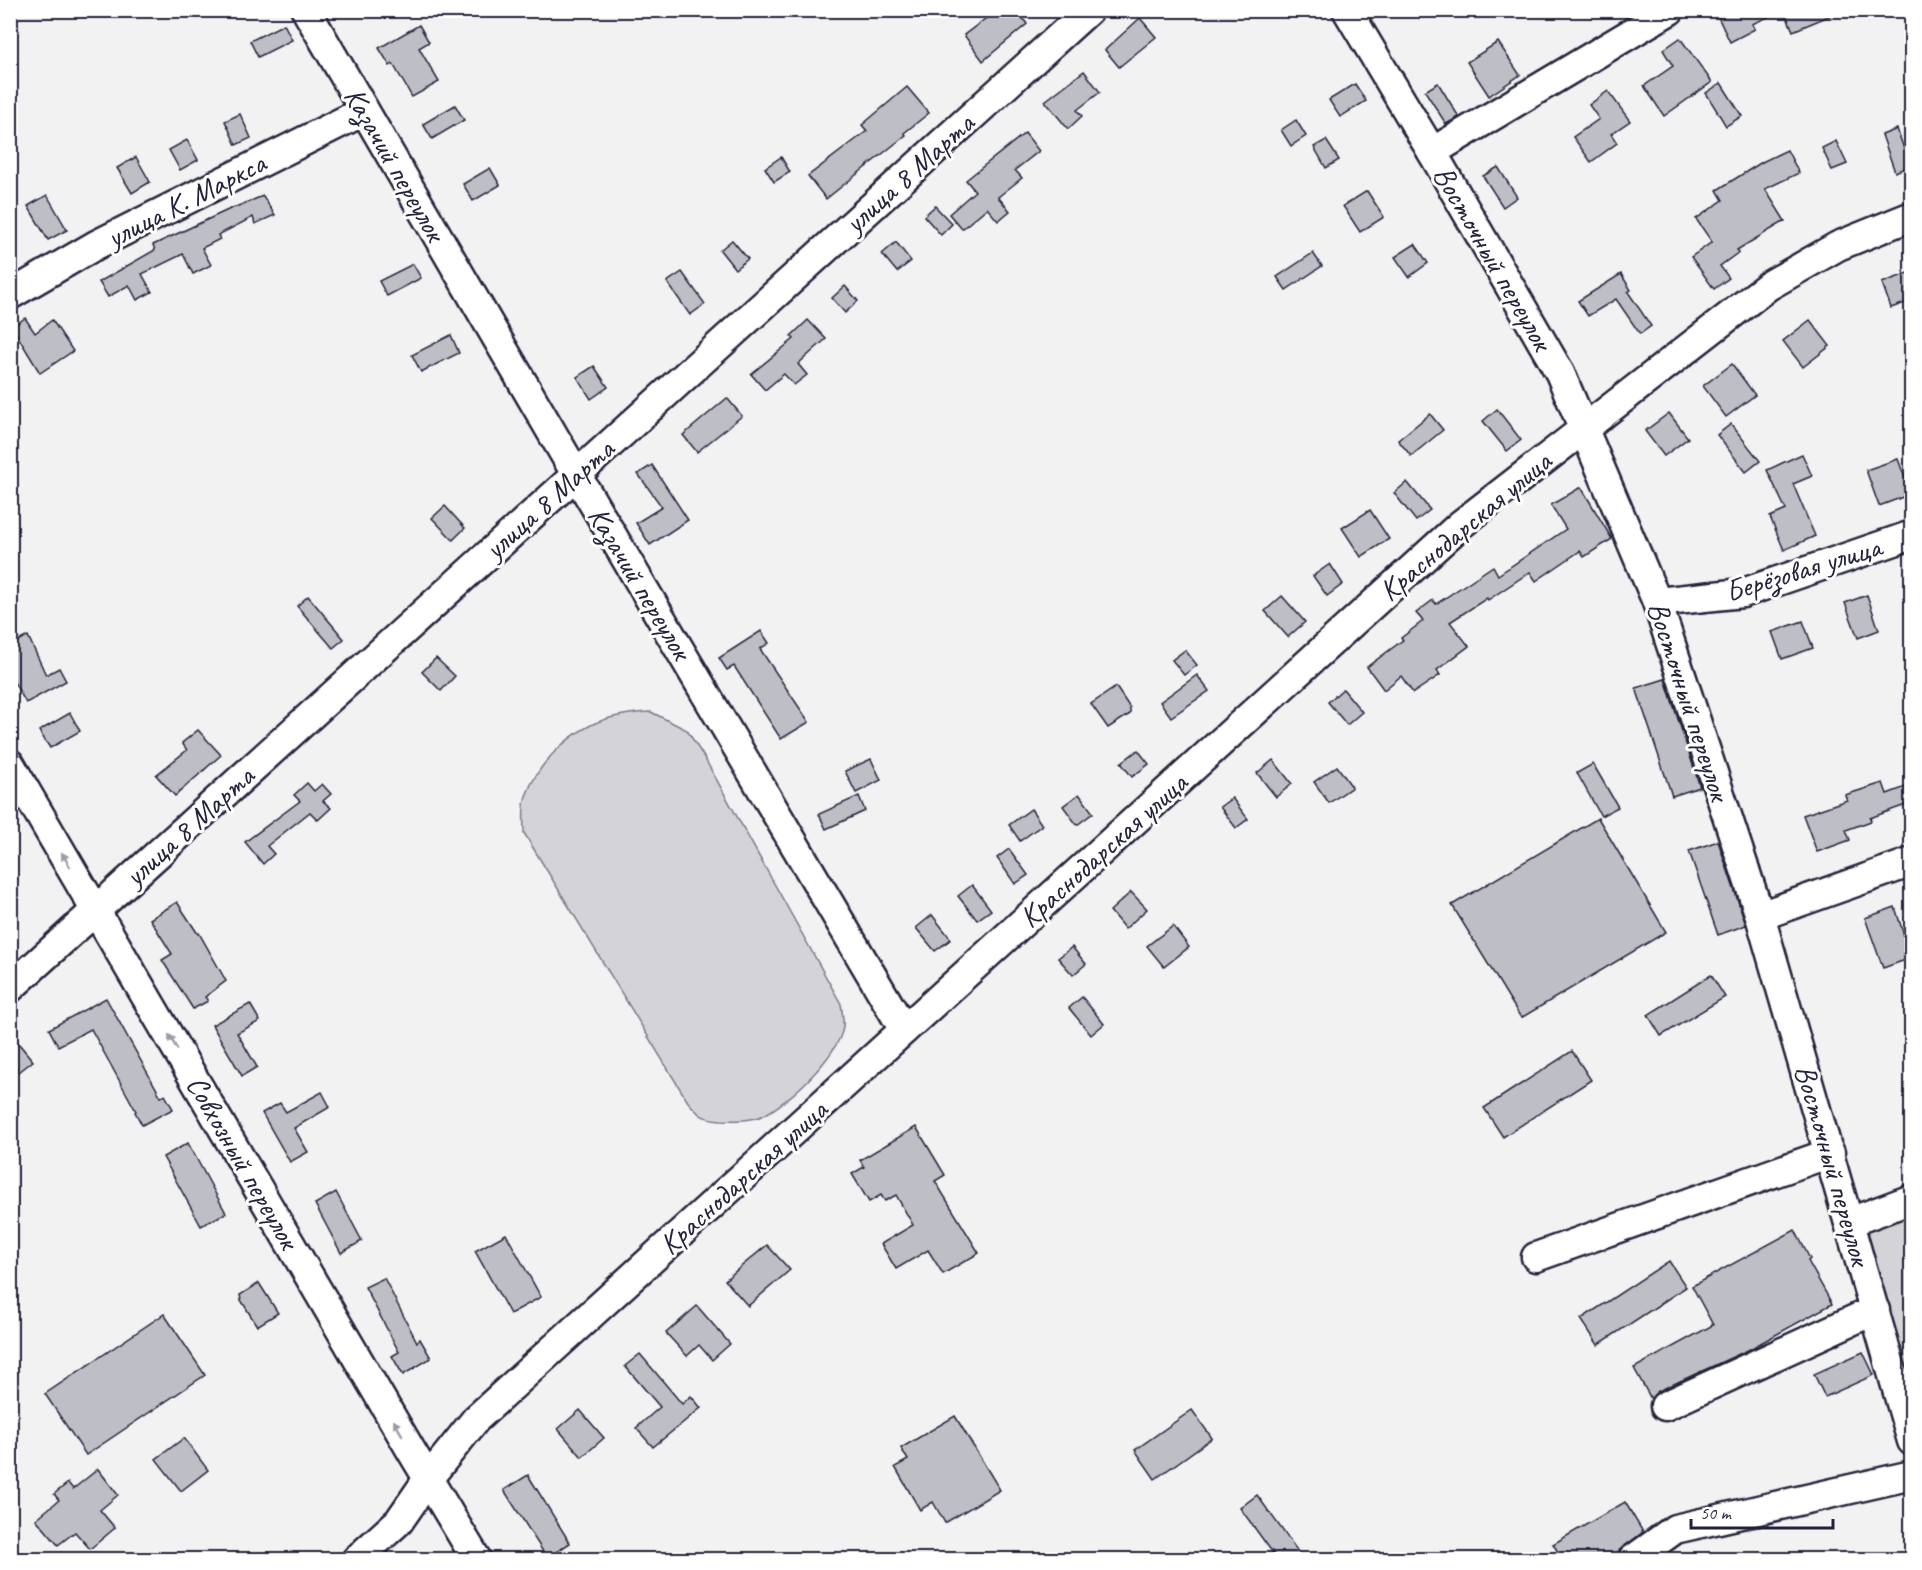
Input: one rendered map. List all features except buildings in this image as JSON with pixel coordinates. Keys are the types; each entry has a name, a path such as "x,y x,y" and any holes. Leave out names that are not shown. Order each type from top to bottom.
{"street":[{"name":"Казачий переулок","path":"306,10 904,1030"},
{"name":"улица 8 Марта","path":"10,988 1089,10"},
{"name":"Восточный переулок","path":"1347,10 1560,373 1657,602 1760,916 1850,1222 1911,1442"},
{"path":"1432,152 1670,10"},
{"name":"улица К. Маркса","path":"10,295 96,245 364,111"},
{"name":"Краснодарская улица","path":"356,1560 399,1521 428,1479 476,1419 1460,525 1768,286 1838,246 1911,216"},
{"name":"Берёзовая улица","path":"1657,602 1743,593 1911,535"},
{"name":"Совхозный переулок","path":"10,764 477,1560"},
{"path":"1760,916 1911,862"},
{"path":"1536,1257 1830,1154"},
{"path":"1850,1222 1911,1199"},
{"path":"1665,1406 1875,1310"},
{"path":"1632,1560 1675,1529 1911,1475"}],"shaded area":[{"path":"651,712 687,730 841,1004 843,1027 832,1052 794,1093 780,1105 756,1118 712,1119 699,1114 688,1102 524,833 526,796 537,774 552,754 581,731 605,719"},
{"path":"1911,1207 1911,1397 1866,1232 1874,1220"}]}
